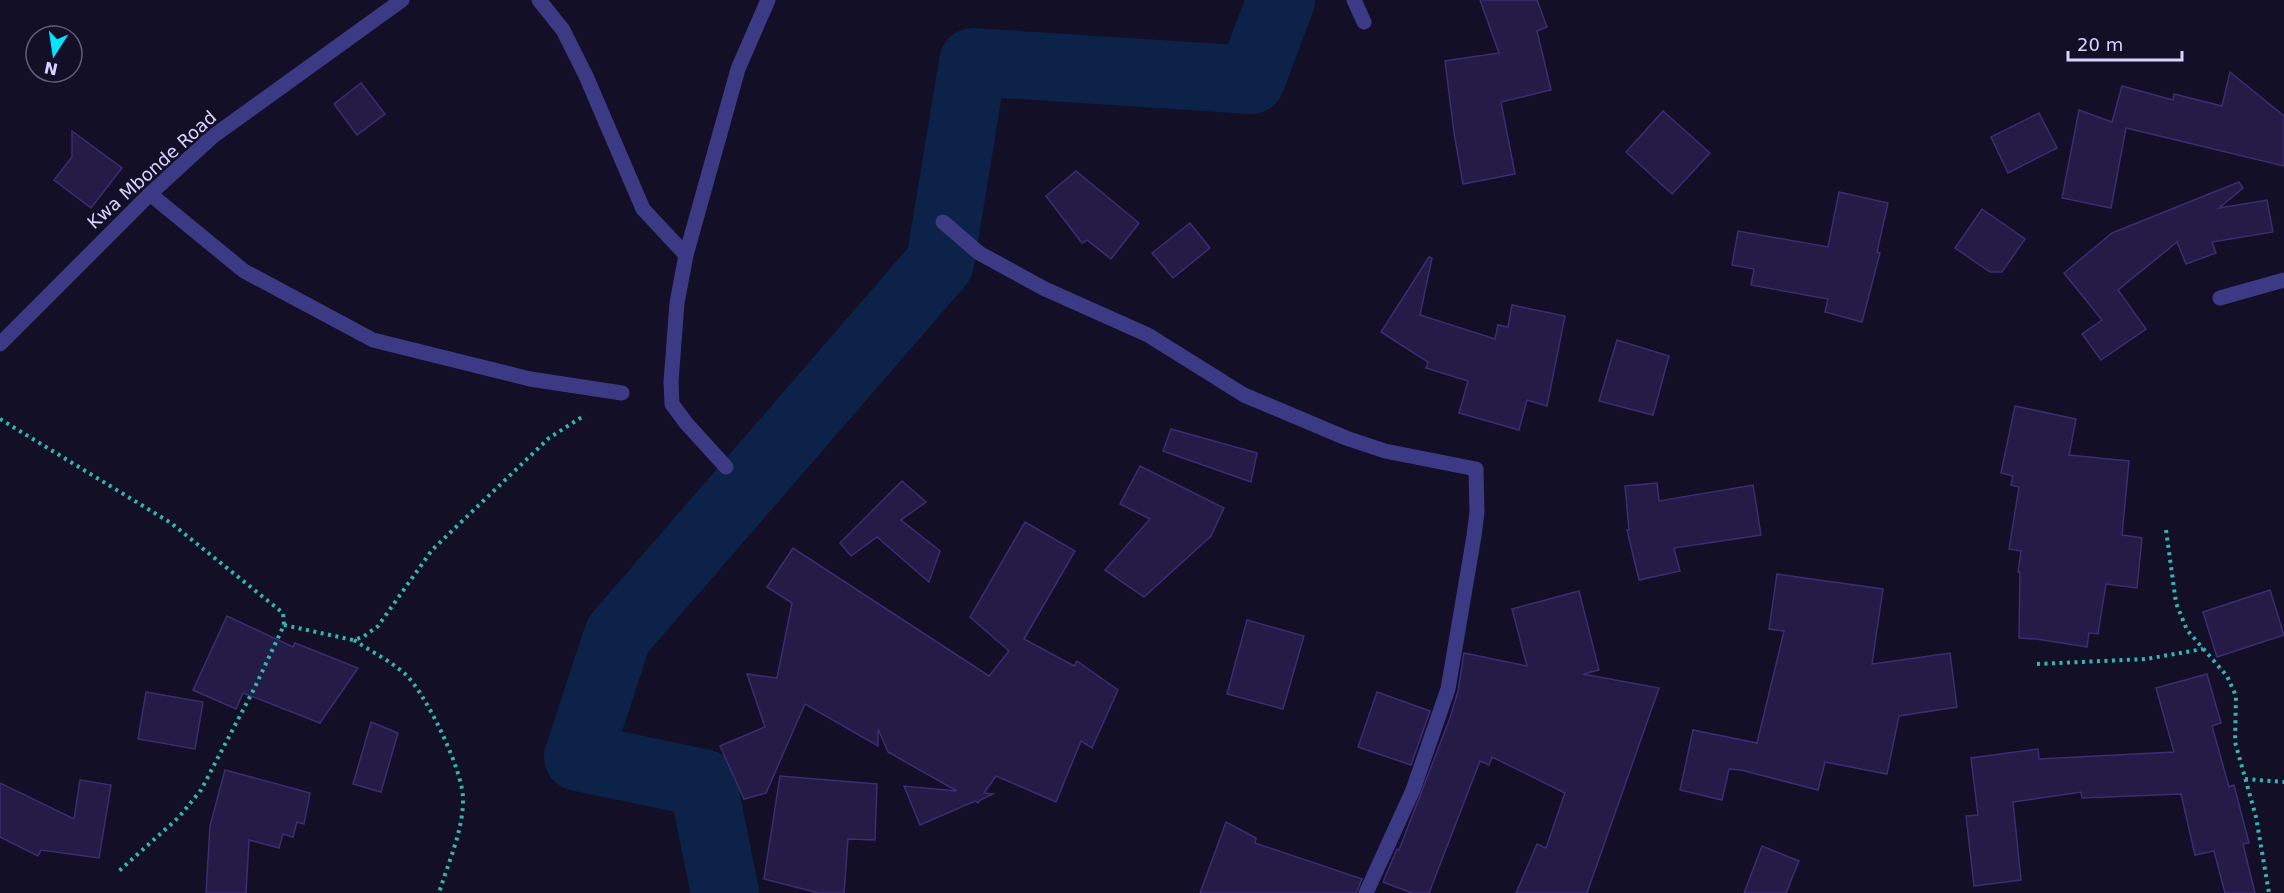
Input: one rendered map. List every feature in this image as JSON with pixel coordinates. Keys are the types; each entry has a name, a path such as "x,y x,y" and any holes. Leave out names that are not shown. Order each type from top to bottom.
{"street":[{"name":"Kwa Mbonde Road","path":"0,344 150,194 212,137 402,0"},
{"path":"539,0 563,30 581,66 643,209 686,255"},
{"path":"726,467 672,404 671,382 676,303 686,255 738,69 768,0"},
{"path":"1354,0 1364,22"},
{"path":"150,194 244,271 373,340 530,379 622,393"},
{"path":"943,222 979,254 1045,289 1148,336 1245,395 1385,452 1476,469 1477,512 1474,536 1448,689 1413,790 1366,893"},
{"path":"2220,298 2284,280"}],"path":[{"path":"353,640 363,637 378,626 432,550 549,438 622,393"},
{"path":"0,419 171,523 283,613 284,625 254,689 201,790 179,817 119,871"},
{"path":"2166,530 2176,603 2187,630 2227,676 2236,696 2235,742 2256,817 2269,893"},
{"path":"284,625 353,640 404,673 417,688 457,766 464,799 459,831 439,893"},
{"path":"2037,664 2146,659 2203,648"},
{"path":"2245,778 2284,782"}],"building":[{"path":"1480,0 1537,0 1547,27 1537,31 1551,90 1501,102 1515,174 1463,184 1445,61 1499,53"},
{"path":"2230,72 2284,116 2284,166 2126,128 2111,208 2062,198 2079,110 2112,122 2122,86 2173,100 2174,94 2222,106"},
{"path":"361,83 385,114 357,135 334,104"},
{"path":"1663,111 1710,153 1672,194 1626,152"},
{"path":"2039,113 2057,148 2008,173 1991,137"},
{"path":"72,131 122,168 91,208 54,180 72,157"},
{"path":"1076,171 1139,223 1111,259 1087,240 1082,243 1046,196"},
{"path":"2239,182 2243,188 2219,208 2267,200 2273,232 2212,242 2216,253 2186,264 2177,242 2118,290 2146,329 2101,360 2082,334 2102,320 2064,273 2112,233"},
{"path":"1839,192 1888,203 1877,252 1880,253 1862,322 1825,312 1828,299 1751,285 1754,269 1732,265 1738,231 1828,247"},
{"path":"1982,209 2025,239 2002,272 1990,272 1955,248"},
{"path":"1190,223 1210,248 1173,278 1152,253"},
{"path":"1429,257 1432,258 1420,315 1495,339 1498,325 1508,327 1512,305 1565,316 1547,406 1527,400 1519,430 1459,413 1468,381 1426,368 1428,362 1381,332"},
{"path":"1617,340 1669,356 1653,415 1599,401"},
{"path":"2015,406 2076,419 2069,455 2129,461 2122,535 2142,538 2137,588 2106,584 2098,634 2089,633 2087,647 2019,638 2020,572 2018,572 2021,551 2009,549 2019,487 2011,485 2013,476 2001,473"},
{"path":"1171,429 1257,453 1251,482 1163,451"},
{"path":"1140,466 1224,508 1211,536 1144,597 1105,570 1150,519 1120,504"},
{"path":"902,481 926,502 901,520 940,551 929,582 877,537 851,556 840,543"},
{"path":"1657,483 1659,501 1753,485 1761,535 1674,548 1680,571 1639,580 1627,530 1629,530 1625,486"},
{"path":"1025,522 1075,551 1024,639 1074,666 1077,661 1118,690 1092,748 1081,741 1056,802 996,776 984,793 993,794 978,803 975,801 920,825 904,786 957,791 888,752 878,729 878,746 805,704 766,793 744,799 720,746 765,727 747,674 777,678 792,603 767,587 793,548 989,676 1009,651 970,617"},
{"path":"1777,574 1883,589 1872,664 1950,653 1957,707 1899,716 1887,774 1825,762 1818,790 1729,769 1722,800 1680,790 1693,730 1757,743 1784,631 1769,629"},
{"path":"2270,590 2284,635 2217,657 2203,612"},
{"path":"1579,591 1599,670 1583,674 1659,688 1587,893 1516,893 1537,844 1546,848 1565,793 1492,757 1489,765 1480,761 1429,893 1412,893 1383,882 1397,849 1399,850 1450,718 1458,691 1464,653 1527,666 1512,609"},
{"path":"227,616 293,647 295,643 358,668 320,723 243,693 236,709 193,690"},
{"path":"1247,620 1304,636 1283,709 1227,694"},
{"path":"2207,674 2221,723 2212,726 2229,787 2234,785 2249,843 2243,844 2255,893 2225,893 2214,851 2195,855 2181,794 2082,798 2081,792 2013,802 2021,880 1974,886 1966,816 1978,815 1971,758 2038,749 2039,759 2174,752 2156,688"},
{"path":"146,692 203,702 195,749 138,739"},
{"path":"1377,692 1430,711 1411,765 1358,747"},
{"path":"371,722 398,733 381,792 353,784"},
{"path":"225,770 310,793 304,824 297,822 293,837 283,834 279,848 249,840 246,893 206,893 210,826"},
{"path":"780,776 877,784 875,840 848,839 844,893 819,893 764,879"},
{"path":"80,780 111,785 99,858 41,850 38,856 0,837 0,783 74,819"},
{"path":"1226,822 1256,838 1255,843 1362,879 1356,893 1200,893"},
{"path":"1762,846 1799,861 1786,893 1744,893"}],"waterway":[{"path":"725,893 703,783 578,757 618,635 940,263 973,62 1251,80 1281,0"}]}
